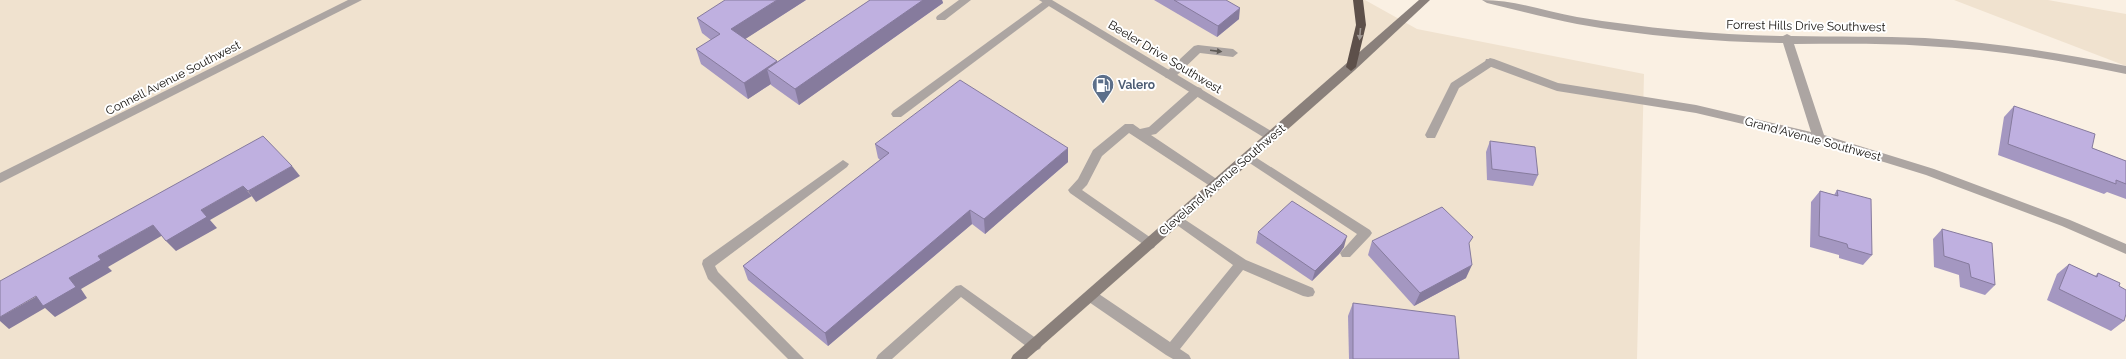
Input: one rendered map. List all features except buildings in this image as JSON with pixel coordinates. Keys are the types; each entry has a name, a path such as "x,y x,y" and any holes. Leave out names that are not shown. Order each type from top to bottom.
{"highway":[{"path":"1351,67 1359,41 1361,21 1358,0"}],"main road":[{"name":"Cleveland Avenue Southwest","path":"1018,359 1178,220 1425,0"}],"street":[{"name":"Connell Avenue Southwest","path":"0,178 357,0"},
{"path":"941,18 966,0"},
{"name":"Forrest Hills Drive Southwest","path":"1487,0 1576,20 1673,34 1736,39 1787,38 1925,42 2000,48 2078,60 2126,70"},
{"path":"897,114 1046,1"},
{"name":"Beeler Drive Southwest","path":"1046,1 1272,137"},
{"path":"1787,38 1819,138"},
{"path":"1170,75 1198,49 1233,53"},
{"name":"Grand Avenue Southwest","path":"1431,135 1455,86 1490,62 1557,87 1696,109 1819,138 1930,172 2066,223 2126,249"},
{"path":"1140,133 1152,131 1197,92"},
{"path":"1150,244 1074,190 1083,182 1097,152 1130,127 1217,185"},
{"path":"1249,157 1366,233 1346,253"},
{"path":"797,359 713,275 708,264 843,164"},
{"path":"1178,220 1241,264 1308,292"},
{"path":"1171,351 1241,264"},
{"path":"883,359 961,290 1035,345"},
{"path":"1091,296 1184,359"}],"shaded area":[{"path":"0,0 1365,0 1417,29 1644,74 1637,359 0,359"},
{"path":"1954,0 2048,0 2126,14 2126,66"}],"place":[{"name":"Valero","path":"1103,104"}]}
